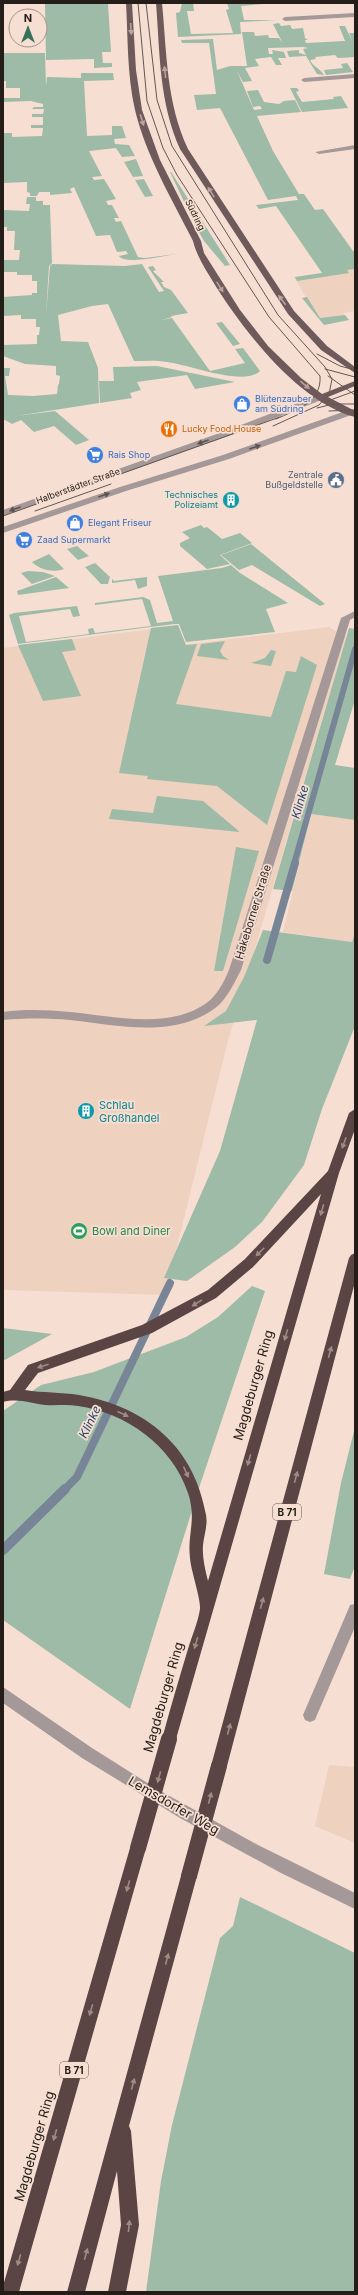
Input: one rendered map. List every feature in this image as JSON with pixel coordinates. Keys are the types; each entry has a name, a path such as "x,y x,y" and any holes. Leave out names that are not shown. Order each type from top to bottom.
{"highway":[{"name":"Magdeburger Ring","path":"10,2292 170,1739 207,1605 333,1173 355,1112"},
{"path":"9,1395 33,1370 153,1326 190,1307 229,1281 268,1243 333,1173"},
{"name":"B 71","path":"76,2292 355,1258"},
{"path":"9,1395 81,1401 109,1408 142,1424 163,1441 182,1462 194,1489 200,1517 196,1551 207,1605"},
{"path":"117,2292 130,2225 123,2122"}],"main road":[{"name":"Südring","path":"129,3 135,87 139,110 150,142 197,241 200,254 232,305 251,331 288,371 321,397 354,412"},
{"path":"159,3 168,104 174,126 184,149 291,312 324,348 355,371"},
{"name":"Halberstädter Straße","path":"321,397 355,383"}],"street":[{"path":"285,19 355,15"},
{"path":"304,80 355,76"},
{"path":"319,152 355,147"},
{"name":"Halberstädter Straße","path":"3,513 231,432 321,397"},
{"name":"Halberstädter Straße","path":"3,530 123,489 226,457 354,412"},
{"name":"Hakeborner Straße","path":"3,1016 43,1014 131,1023 160,1024 185,1019 196,1015 220,997 230,983 235,970 346,618 355,614"},
{"path":"310,1715 355,1610"},
{"name":"Lemsdorfer Weg","path":"3,1694 87,1753 168,1803 307,1878 355,1901"}],"shaded area":[{"path":"355,269 355,311 343,313 344,315 319,319 294,277"},
{"path":"175,626 182,645 329,627 346,637 228,1041 165,1295 3,1290 3,648"},
{"path":"311,814 355,820 355,933 352,942 283,932"},
{"path":"329,1765 355,1767 355,1843 315,1826"}],"green space":[{"path":"45,3 108,3 111,52 102,52 103,63 112,63 112,67 94,68 94,59 46,60 46,48 48,48 48,8 45,8"},
{"path":"182,3 193,3 194,11 187,11 191,34 233,33 226,10 229,9 227,3 274,3 241,6 244,20 278,20 240,22 241,34 178,37 176,13 180,12"},
{"path":"279,23 281,26 290,25 292,29 303,28 305,38 308,40 305,40 306,43 345,41 339,26 345,26 353,43 349,33 355,33 355,57 338,58 335,55 315,57 316,59 310,60 324,75 317,74 306,56 289,57 287,51 299,50 299,53 306,55 303,49 308,48 303,47 268,48 269,54 273,54 272,50 284,52 286,58 278,58 282,65 276,65 271,57 255,59 259,66 245,68 252,81 243,82 237,71 254,110 262,109 260,106 253,107 247,91 258,90 264,102 279,104 284,101 295,100 301,112 257,116 273,151 299,194 304,194 315,210 323,209 353,251 355,251 355,269 347,270 349,273 297,281 295,277 322,273 276,206 259,209 256,205 298,200 296,196 268,200 220,108 197,110 194,95 216,94 209,43 182,43 181,40 213,39 217,70 230,66 247,66 242,32 254,32 255,36 268,35 269,38 279,38 283,44 273,24"},
{"path":"3,53 45,53 46,86 47,77 81,78 81,73 113,73 114,80 84,81 87,136 112,135 112,126 122,126 126,138 114,139 115,144 129,145 135,156 122,157 116,148 89,151 102,176 92,177 94,180 104,179 116,199 106,201 108,205 112,205 119,218 114,218 116,222 121,221 138,257 145,258 176,254 136,260 122,259 119,256 128,254 126,251 117,252 110,235 96,236 74,187 70,189 72,193 50,195 50,192 39,192 37,196 30,196 30,193 27,192 27,182 3,183 3,133 12,133 12,137 42,136 43,128 31,128 31,125 43,125 43,117 32,117 32,114 43,114 44,109 32,109 34,107 43,107 43,104 31,101 3,102 3,98 20,98 20,88 6,88 6,81 3,81"},
{"path":"347,63 353,72 326,75 324,70 343,68 341,64"},
{"path":"290,88 297,88 299,91 296,92 302,102 334,99 333,97 341,96 348,108 302,112"},
{"path":"136,159 143,176 133,177 124,162"},
{"path":"170,172 230,265 225,266 204,241"},
{"path":"144,179 153,196 145,197 135,180"},
{"path":"27,197 36,197 36,201 43,201 43,205 50,205 52,263 49,266 46,316 50,266 52,264 125,266 142,264 159,292 164,291 148,267 153,266 156,270 153,271 164,282 161,282 164,287 171,290 188,313 171,316 172,317 162,320 172,318 210,371 245,363 235,349 243,348 260,371 252,375 242,377 229,376 167,362 134,361 108,304 92,306 58,315 61,341 88,342 98,368 99,403 16,416 55,411 89,440 76,445 54,426 34,432 21,420 12,424 3,419 3,368 10,368 9,376 5,376 8,395 33,396 57,394 60,376 56,375 56,366 25,364 3,356 3,345 37,344 37,335 39,335 40,327 36,327 36,319 21,319 21,315 3,316 3,297 32,295 32,293 37,293 37,281 32,281 32,275 17,275 17,272 3,272 3,260 19,260 20,250 14,250 15,231 7,231 7,227 3,227 3,210 29,211 30,204 26,204"},
{"path":"307,297 320,318 345,315 349,320 324,325 302,298"},
{"path":"222,322 240,344 233,346 216,323"},
{"path":"157,366 235,382 195,389 187,375 137,382 141,390 130,393 132,398 100,403 99,381 114,381 113,367"},
{"path":"201,525 204,528 207,527 222,539 240,533 252,543 220,555 230,564 207,569 180,546 180,543 190,538 182,532"},
{"path":"251,544 325,604 320,606 252,565 239,570 221,555"},
{"path":"77,546 89,556 78,560 67,549"},
{"path":"49,554 64,569 55,571 47,570 35,565 32,562"},
{"path":"95,563 110,577 108,584 101,584 85,567"},
{"path":"231,565 240,573 288,603 266,609 275,632 186,642 179,624 174,624 18,644 9,615 14,613 77,606 80,616 73,617 70,609 19,616 26,642 89,634 88,629 93,628 95,633 151,626 142,599 95,605 95,603 143,597 150,600 157,623 173,621 158,576 222,568"},
{"path":"28,571 43,572 55,576 32,584 21,573"},
{"path":"56,577 69,588 18,595 17,591"},
{"path":"147,577 147,586 138,589 135,580 112,583 112,579 114,581"},
{"path":"178,625 186,645 197,644 176,704 271,717 286,671 296,672 301,656 317,665 267,825 217,786 147,779 148,776 119,773 151,628"},
{"path":"349,628 355,629 355,700 335,765 355,768 355,820 311,814 292,891 273,889"},
{"path":"72,639 76,650 62,652 81,696 43,701 18,645"},
{"path":"225,641 220,651 223,656 229,660 197,656 201,644"},
{"path":"271,650 276,651 271,666 251,663 265,658"},
{"path":"157,796 203,801 240,832 109,819 112,809 153,813"},
{"path":"236,847 259,851 223,971 214,971"},
{"path":"263,930 352,942 355,933 355,1026 322,1109 304,1165 262,1222 235,1247 187,1281 164,1278 220,1151 257,1020 204,1026 226,1011 244,977"},
{"path":"252,1286 265,1291 199,1488 130,1709 3,1620 3,1411 41,1385 94,1372 186,1337 218,1317"},
{"path":"3,1328 52,1334 3,1361"},
{"path":"355,1427 355,1566 350,1579 324,1574 341,1483"},
{"path":"240,1897 355,1953 355,2292 146,2292 161,2181 172,2125 220,1938 233,1926"}],"waterway":[{"name":"Klinke","path":"294,864 355,649"},
{"name":"Klinke","path":"267,960 295,863"},
{"name":"Klinke","path":"65,1489 77,1477 170,1283"},
{"name":"Klinke","path":"3,1550 65,1489"}],"tram line":[{"path":"138,3 147,101 163,148 177,175 269,317 320,376 320,385 312,399 299,408 276,419"},
{"path":"146,3 157,100 172,146 278,315 326,369"},
{"path":"317,354 340,366 355,370"},
{"path":"326,369 355,377"},
{"path":"326,369 332,379"},
{"path":"328,376 332,379"},
{"path":"273,426 319,405 329,394 332,379"},
{"path":"332,379 351,392"},
{"path":"325,402 351,392"},
{"path":"351,392 355,395"},
{"path":"317,408 333,404 355,404"},
{"path":"329,411 355,410"},
{"path":"3,516 280,417"},
{"path":"35,511 111,484"}],"place":[{"name":"Blütenzauber am Südring","path":"242,404"},
{"name":"Lucky Food House","path":"169,429"},
{"name":"Rais Shop","path":"95,455"},
{"name":"Zentrale Bußgeldstelle","path":"336,480"},
{"name":"Technisches Polizeiamt","path":"231,500"},
{"name":"Elegant Friseur","path":"75,523"},
{"name":"Zaad Supermarkt","path":"24,540"},
{"name":"Schlau Großhandel","path":"86,1111"},
{"name":"Bowl and Diner","path":"79,1231"}]}
